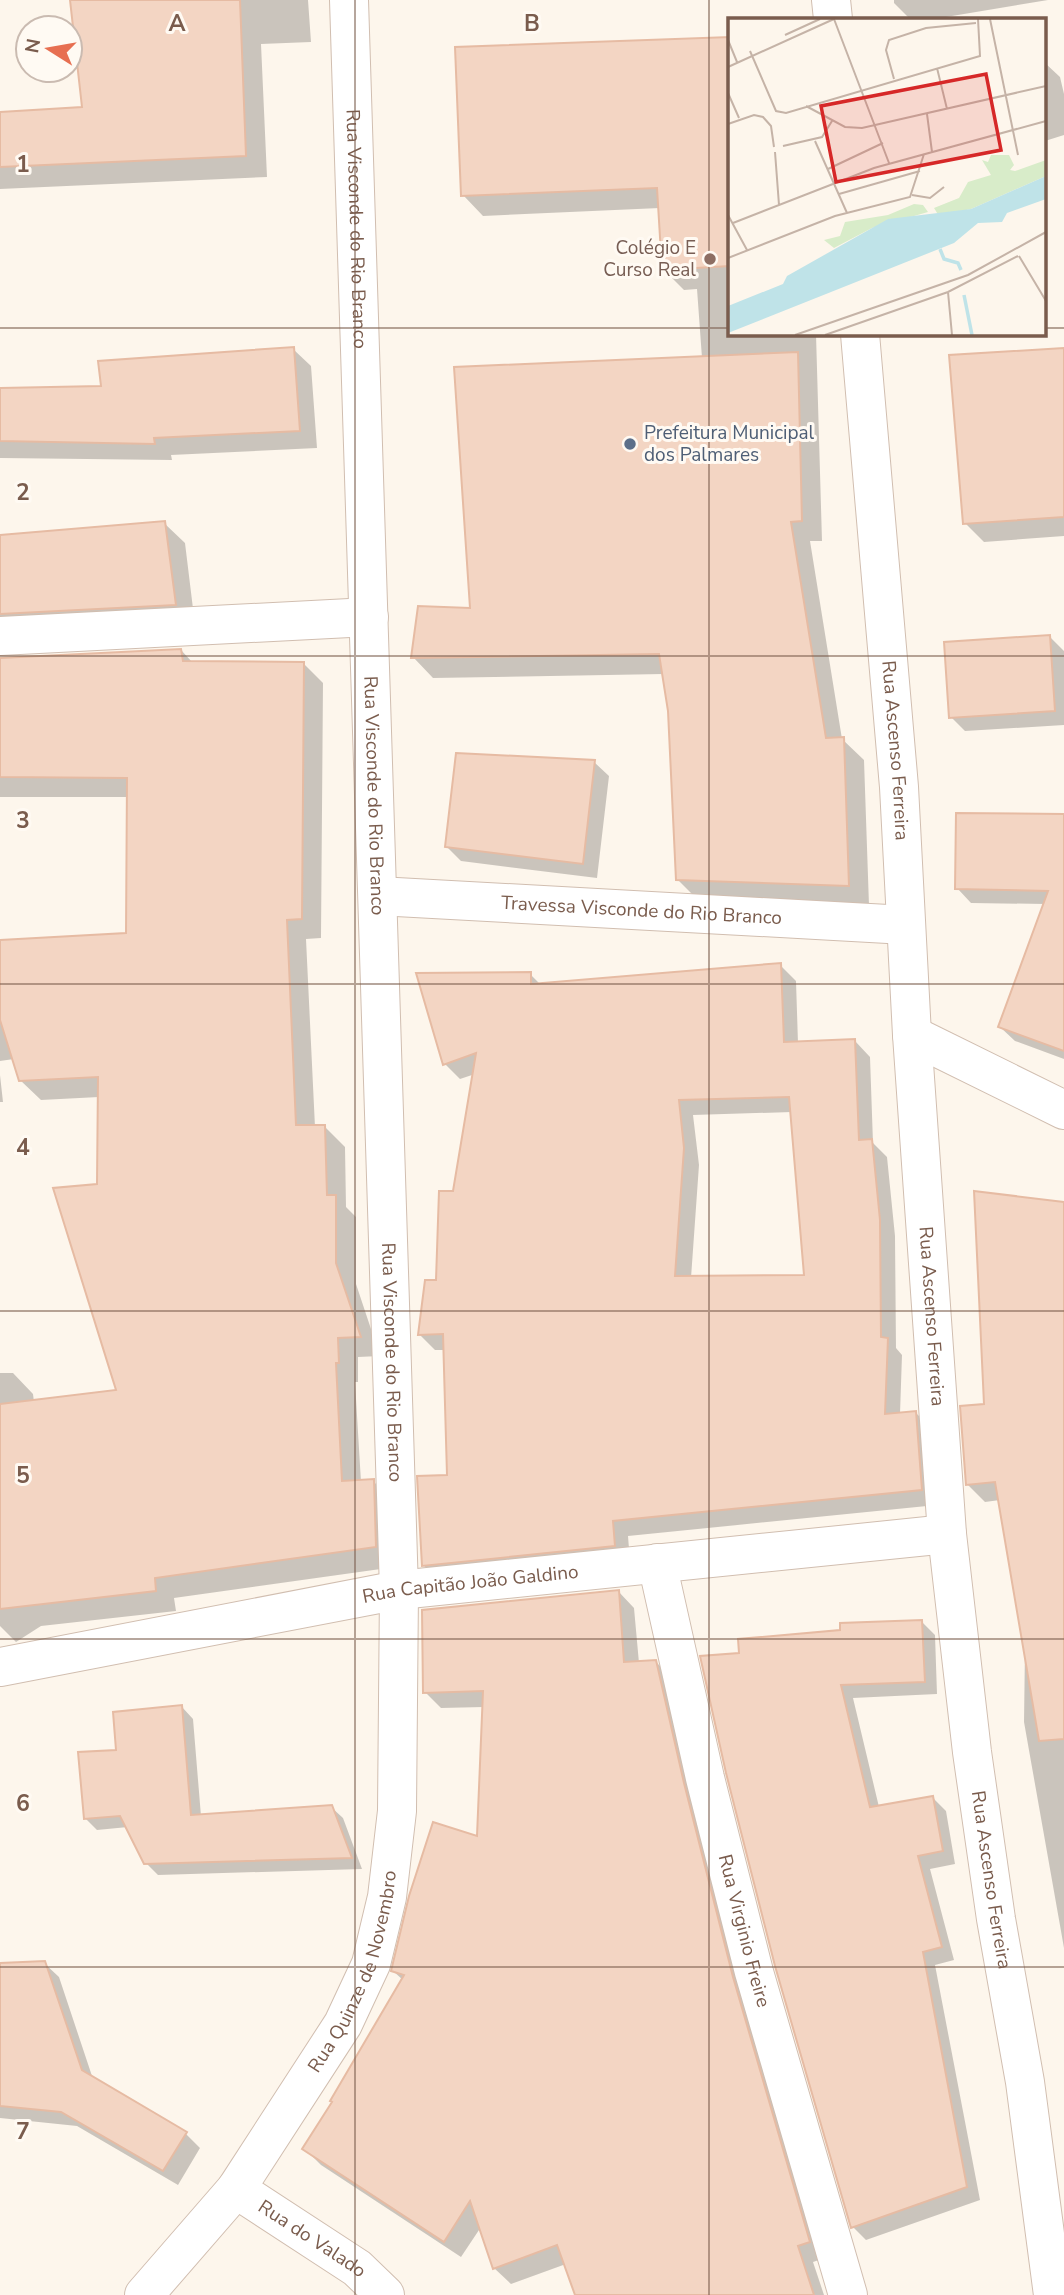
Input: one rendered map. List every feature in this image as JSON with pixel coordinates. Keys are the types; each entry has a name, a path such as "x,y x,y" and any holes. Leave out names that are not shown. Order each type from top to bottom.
{"street":[{"name":"Rua Visconde do Rio Branco","path":"349,0 399,1590"},
{"path":"831,0 833,18"},
{"name":"Rua Ascenso Ferreira","path":"860,336 900,787 912,1035 947,1534 972,1752 996,1919 1025,2082 1052,2295"},
{"path":"0,636 369,617"},
{"name":"Travessa Visconde do Rio Branco","path":"378,896 906,925"},
{"path":"912,1035 1064,1110"},
{"name":"Rua Capitão João Galdino","path":"0,1668 399,1590 947,1534"},
{"name":"Rua Virginio Freire","path":"657,1563 705,1778 754,1972 848,2295"},
{"name":"Rua Quinze de Novembro","path":"144,2295 236,2189 343,2024 371,1964 387,1897 397,1811 399,1590"},
{"name":"Rua do Valado","path":"236,2189 356,2268 385,2295"}],"building":[{"path":"70,0 240,0 246,156 0,167 0,112 82,107 79,84 84,84 84,14 72,14"},
{"path":"728,37 728,266 662,270 657,188 461,196 455,47"},
{"path":"294,347 300,431 154,438 155,444 0,441 0,388 101,386 98,361"},
{"path":"1064,348 1064,517 963,524 949,355"},
{"path":"798,352 802,521 791,522 826,738 844,737 849,886 676,880 668,711 659,654 411,658 418,606 470,608 454,367"},
{"path":"165,521 176,605 0,614 0,535"},
{"path":"1050,635 1055,711 949,718 944,642"},
{"path":"181,649 183,661 304,662 302,919 287,920 296,1125 325,1125 327,1195 336,1195 336,1263 361,1337 338,1338 339,1363 336,1363 342,1481 374,1479 376,1547 155,1578 156,1591 0,1609 0,1404 116,1390 53,1188 97,1184 98,1077 19,1081 0,1020 0,940 126,933 127,778 0,777 0,658"},
{"path":"456,753 595,760 583,864 445,847"},
{"path":"956,813 1064,814 1064,1051 998,1027 1048,891 955,889"},
{"path":"781,963 784,1042 855,1039 859,1140 872,1139 880,1220 881,1337 888,1338 885,1414 916,1411 922,1490 613,1521 615,1546 422,1566 417,1476 447,1475 443,1334 418,1335 425,1280 436,1280 439,1191 453,1191 476,1053 443,1065 416,973 531,972 531,984","holes":["789,1097 804,1275 675,1276 684,1148 679,1100"]},
{"path":"974,1191 1064,1202 1064,1739 1039,1741 995,1482 966,1485 960,1406 984,1404"},
{"path":"619,1590 624,1662 656,1660 733,1977 810,2242 798,2246 814,2295 575,2295 557,2245 493,2269 470,2201 444,2242 302,2149 332,2102 330,2101 404,1975 391,1971 409,1896 433,1822 477,1836 483,1691 423,1693 422,1610"},
{"path":"922,1620 925,1682 841,1685 870,1807 933,1796 943,1851 918,1856 942,1947 923,1952 967,2187 851,2228 775,1966 726,1773 700,1656 739,1653 738,1639 840,1630 840,1623"},
{"path":"182,1705 191,1815 332,1805 352,1858 144,1864 120,1816 84,1819 78,1752 116,1750 113,1712"},
{"path":"45,1961 82,2070 187,2132 163,2171 61,2112 0,2106 0,1963"}],"place":[{"name":"Colégio E Curso Real","path":"710,259"},
{"name":"Prefeitura Municipal dos Palmares","path":"630,444"}]}
